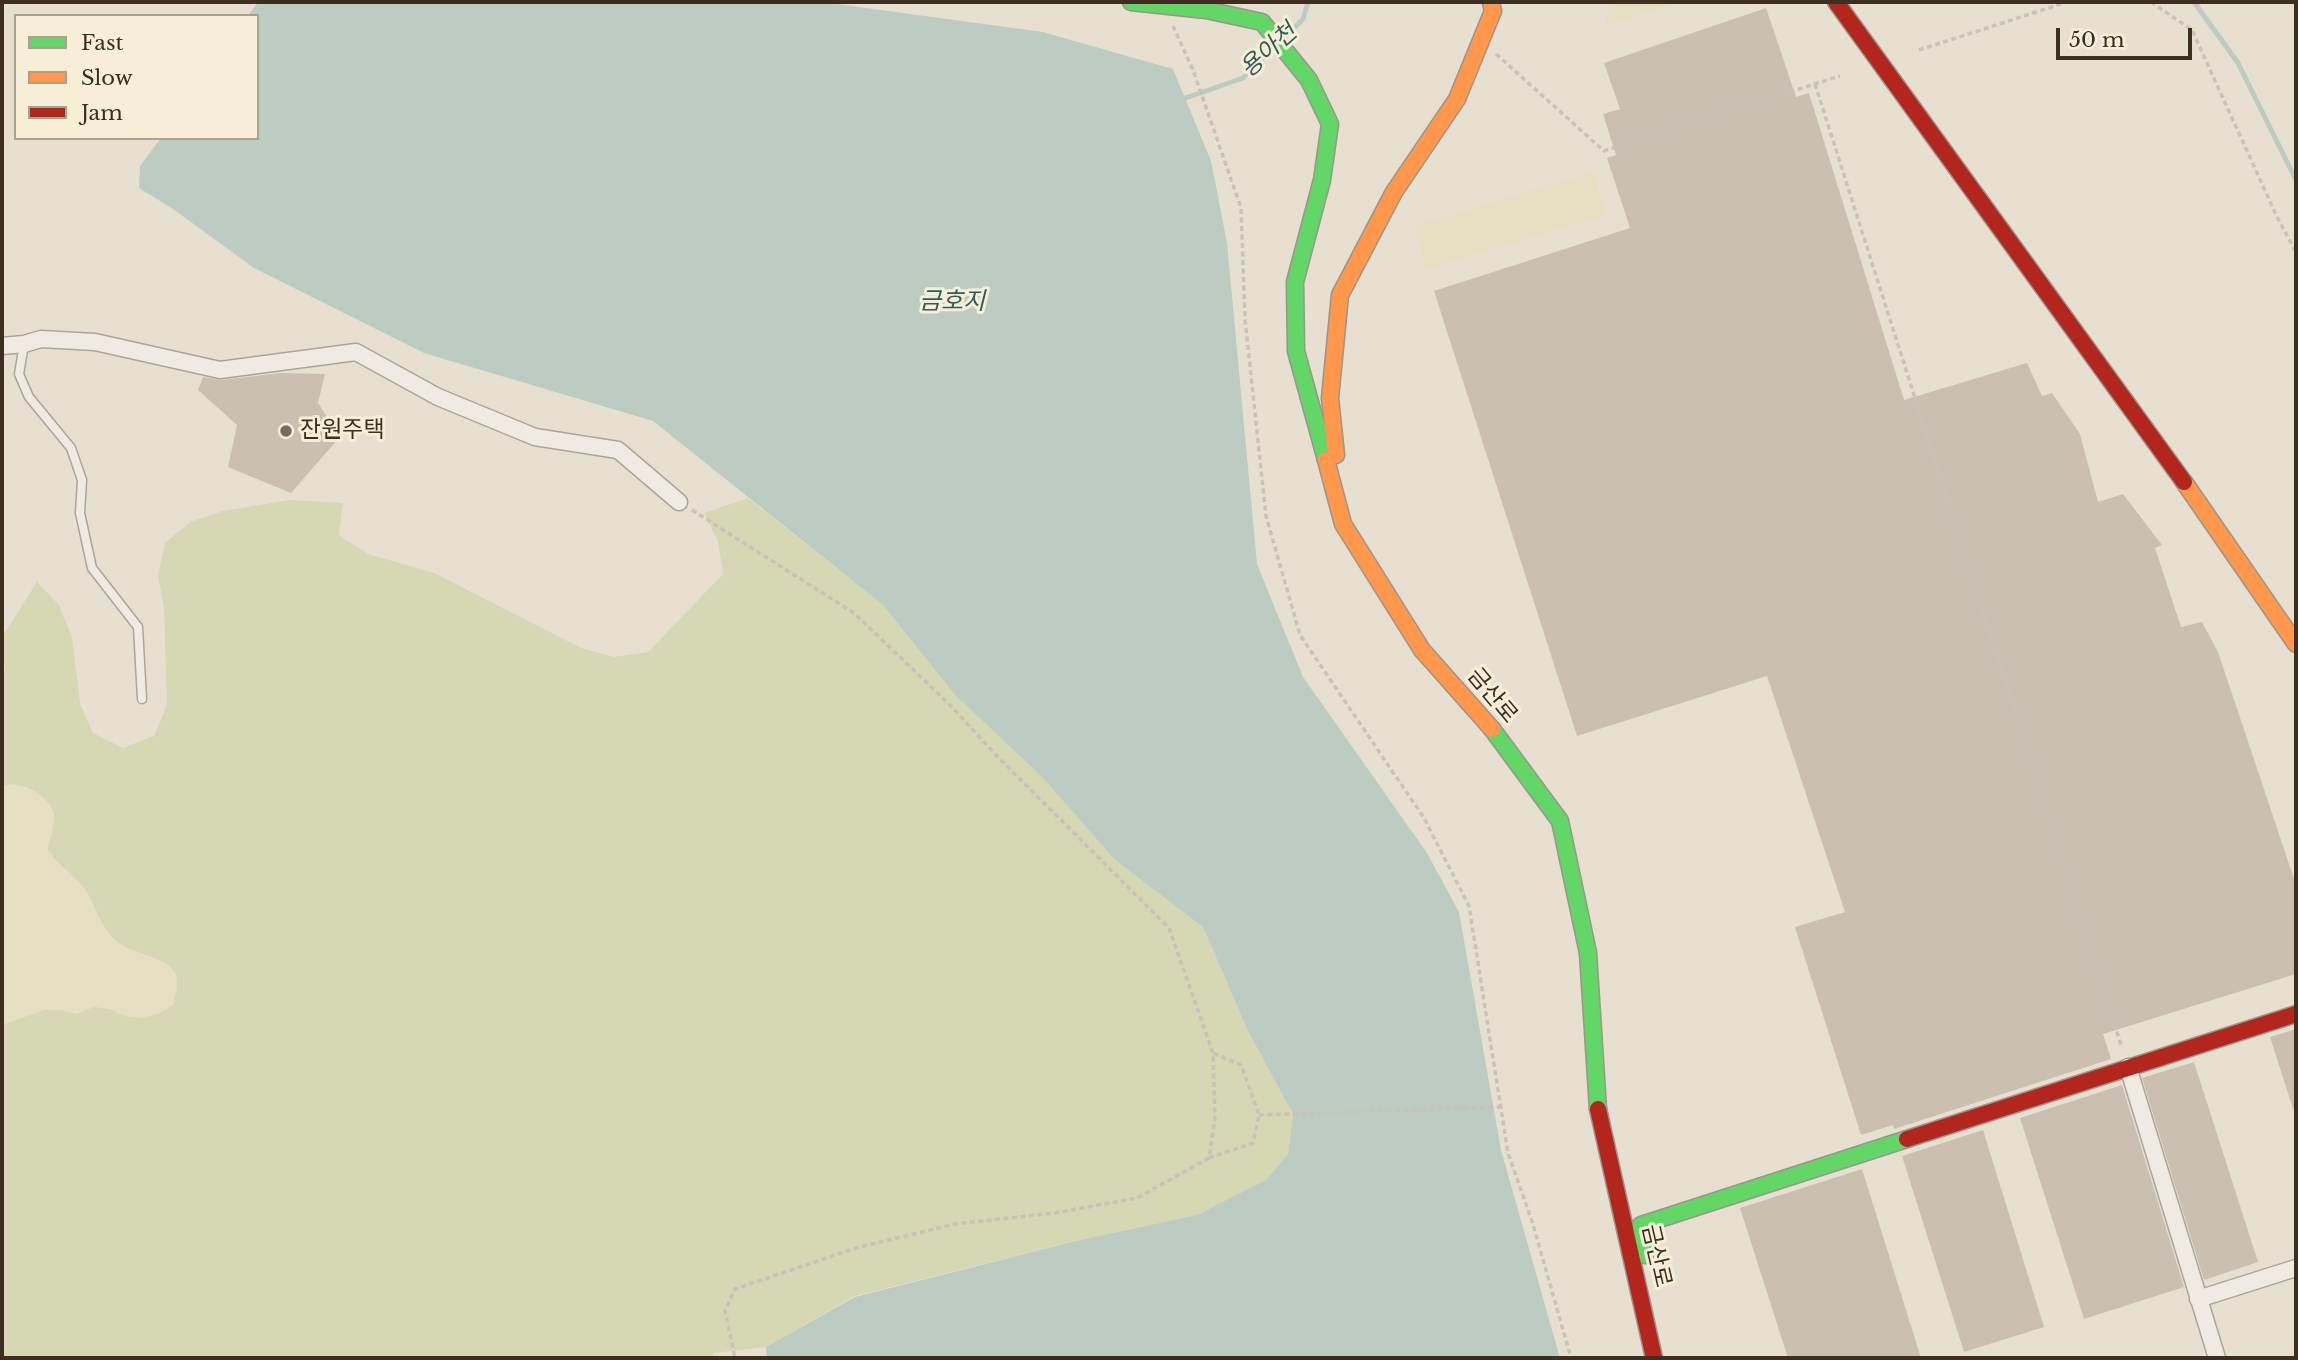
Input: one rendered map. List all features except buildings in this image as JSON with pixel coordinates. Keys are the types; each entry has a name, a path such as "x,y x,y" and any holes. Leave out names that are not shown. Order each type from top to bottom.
{"street":[{"path":"1131,2 1165,7"},
{"path":"1343,524 1330,398 1340,295 1394,192 1457,99 1493,11 1492,2"},
{"path":"1836,2 2179,475 2296,644"},
{"name":"금산로","path":"1165,7 1206,10 1262,22 1309,80 1330,124 1322,180 1295,282 1296,351 1343,524 1422,650 1490,728 1560,821 1588,954 1597,1103 1654,1358"},
{"path":"2,346 41,339 94,342 220,370 356,352 438,397 535,437 618,450 679,502"},
{"path":"1664,1358 1642,1225 2296,1014"},
{"path":"2128,1067 2217,1358"},
{"path":"2198,1299 2296,1268"}],"lane":[{"path":"24,344 19,374 29,397 71,448 82,480 80,513 92,568 138,627 142,699"}],"path":[{"path":"1919,50 2067,2"},
{"path":"2151,2 2192,30 2277,217 2296,252"},
{"path":"1165,7 1193,70 1241,208 1245,319 1266,516 1300,635 1424,818 1469,906 1508,1153 1532,1221 1571,1358"},
{"path":"1481,40 1604,151 1840,76"},
{"path":"1815,84 2128,1067"},
{"path":"679,502 854,613 950,705 1169,928 1213,1053 1215,1118 1209,1158"},
{"path":"735,1358 725,1311 735,1289 856,1248 955,1224 1055,1213 1136,1198 1209,1158 1253,1143 1259,1115 1241,1065 1213,1053"},
{"path":"1259,1115 1501,1107"}],"shaded area":[{"path":"1611,2 1682,2 1604,27"},
{"path":"1593,172 1606,215 1427,269 1414,226"},
{"path":"6,783 36,792 50,802 55,818 48,850 57,864 82,886 104,928 116,941 162,962 175,971 178,988 173,1005 158,1014 142,1018 125,1016 110,1009 94,1008 77,1014 44,1010 2,1025 2,786"}],"green space":[{"path":"748,498 883,605 955,695 1042,777 1115,860 1203,927 1248,1031 1293,1114 1288,1154 1266,1180 1197,1215 1080,1240 855,1296 766,1347 713,1353 714,1358 2,1358 2,1025 44,1010 77,1014 94,1007 142,1018 158,1014 173,1005 177,987 175,973 166,964 115,940 106,929 85,889 48,850 54,821 48,802 26,787 9,784 2,786 2,671 5,670 2,637 37,582 59,605 72,637 80,704 93,733 123,748 154,736 167,705 164,608 158,575 165,543 190,522 223,511 290,500 343,503 339,535 368,554 434,573 581,648 614,657 648,652 723,574 718,541 704,513"}],"water":[{"name":"금호지","path":"258,2 822,2 1043,32 1173,69 1211,161 1227,243 1257,564 1303,677 1427,853 1459,912 1501,1150 1560,1358 767,1358 766,1347 855,1297 1080,1240 1197,1215 1266,1180 1288,1154 1293,1114 1248,1031 1203,927 1115,860 1042,777 955,695 883,605 653,421 424,353 254,268 173,209 139,188 140,166 160,140 259,140 259,14 249,14"}],"waterway":[{"name":"용아천","path":"1283,39 1303,19 1308,2"},
{"name":"용아천","path":"2194,2 2238,63 2296,180"},
{"name":"용아천","path":"1180,100 1243,78 1276,46"}],"traffic: fast":[{"path":"1131,2 1206,10 1262,22 1309,80 1330,124 1322,180 1295,282 1296,351 1326,460"},
{"path":"1492,729 1560,821 1588,953 1598,1109"},
{"path":"1645,1255 1641,1225 1907,1139"}],"traffic: slow":[{"path":"1336,455 1330,398 1340,295 1394,192 1457,99 1493,11 1491,2"},
{"path":"1326,460 1343,524 1422,650 1492,729"},
{"path":"2184,482 2296,644"}],"traffic: jam":[{"path":"1836,2 2184,482"},
{"path":"1907,1139 2296,1014"},
{"path":"1598,1109 1654,1358"}],"place":[{"name":"잔원주택","path":"286,431"}]}
